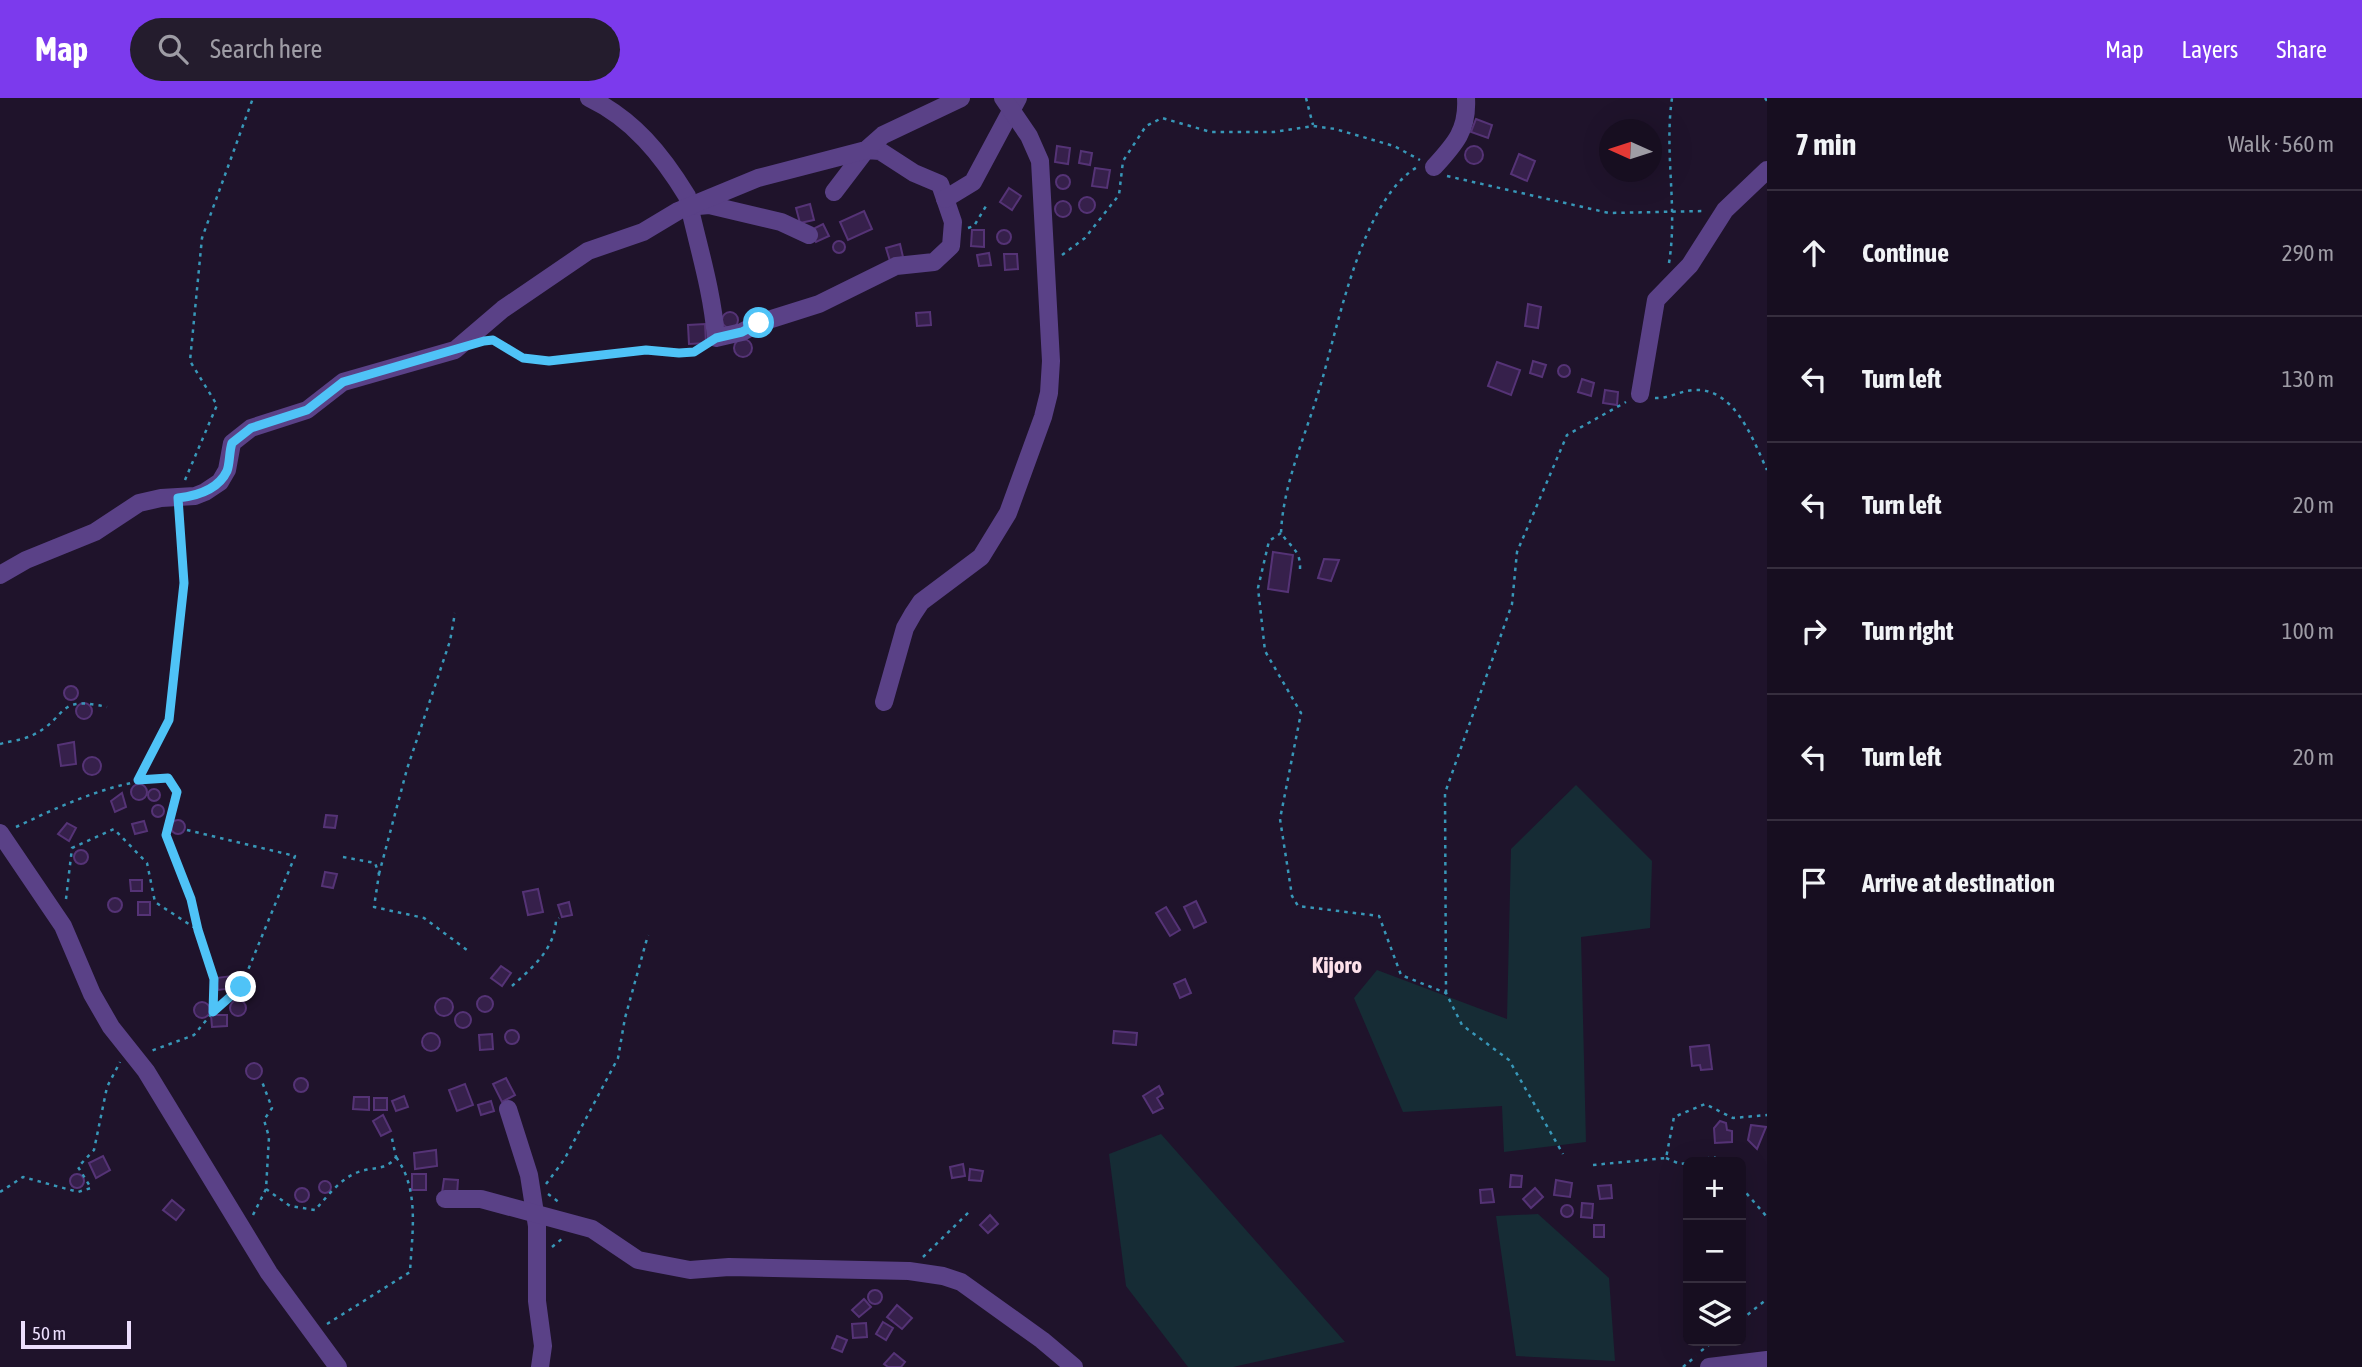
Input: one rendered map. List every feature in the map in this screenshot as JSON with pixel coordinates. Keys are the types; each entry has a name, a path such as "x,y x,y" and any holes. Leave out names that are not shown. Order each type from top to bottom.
{"street":[{"path":"0,575 26,560 95,532 139,503 161,498 195,496 220,482 227,470 232,443 251,428 307,410 343,382 455,350 503,309 588,251 643,232 687,207 758,178 866,150 880,151 914,173 940,184 954,231 951,246 934,262 896,266 819,304 759,323 742,332 716,338 707,271 687,207 687,196 656,149 614,110 589,98"},
{"path":"834,192 866,150 883,135 961,98"},
{"path":"1434,167 1462,135 1466,123 1466,98"},
{"path":"945,199 974,182 1011,103"},
{"path":"884,702 905,628 913,614 921,602 981,557 1008,513 1019,488 1049,393 1051,361 1040,161 1030,136 1011,103"},
{"path":"1640,394 1652,308 1690,265 1720,216 1767,170"},
{"path":"687,207 718,206 781,222 809,235"},
{"path":"1,834 59,919 92,994 111,1027 131,1053 269,1273 338,1367"},
{"path":"508,1109 524,1156 536,1214 537,1301 543,1346 540,1367"},
{"path":"445,1199 481,1199 592,1229 638,1260 690,1270 729,1267 909,1271 961,1282 1042,1340 1074,1367"},
{"path":"1709,1367 1767,1360"}],"path":[{"path":"138,780 169,720 184,583 178,498 217,405 190,361 202,238 253,98"},
{"path":"1306,98 1313,126"},
{"path":"1666,291 1672,212 1668,153 1672,98"},
{"path":"1046,268 1085,238 1119,195 1122,161 1146,127 1155,120 1168,119 1218,133 1275,132 1313,126 1335,129 1394,146 1447,177 1609,213 1713,210 1732,204"},
{"path":"1300,569 1301,558 1281,533 1283,499 1324,376 1341,304 1370,229 1387,198 1417,166 1434,167"},
{"path":"954,231 974,226 986,206"},
{"path":"484,341 493,340 523,358 549,361 646,350 694,352 716,338"},
{"path":"1563,1154 1509,1060 1462,1025 1446,993 1445,793 1511,604 1517,552 1567,435 1640,394 1659,398 1695,390 1724,400 1742,417 1767,470"},
{"path":"1281,533 1269,541 1258,588 1265,651 1301,713 1280,819 1292,896 1298,906 1379,916 1401,975 1446,993"},
{"path":"455,612 450,641 407,769 379,874 374,907 424,918 467,950"},
{"path":"0,744 34,735 69,704 86,702 107,707"},
{"path":"1,834 78,797 138,780 168,778 177,792 166,835 191,899 214,979 213,1012"},
{"path":"59,919 63,915 72,848 114,829 147,863 155,902 198,930"},
{"path":"0,1192 23,1177 78,1192 91,1188 78,1167 94,1150 107,1087 131,1053 194,1035 213,1012 241,987 295,856 187,830"},
{"path":"344,857 375,863 379,874"},
{"path":"512,986 550,946 559,918"},
{"path":"542,1189 564,1160 618,1058 625,1018 648,935"},
{"path":"240,1227 254,1215 266,1189 269,1137 264,1120 272,1108 261,1079"},
{"path":"1666,1158 1674,1116 1704,1104 1733,1118 1767,1115"},
{"path":"313,1333 410,1272 413,1202 403,1167 396,1157 391,1134"},
{"path":"266,1189 290,1206 315,1210 343,1181 358,1172 388,1165 396,1157"},
{"path":"1593,1165 1666,1158 1683,1163"},
{"path":"1746,1193 1767,1217"},
{"path":"909,1271 971,1210"},
{"path":"538,1262 578,1226"},
{"path":"1746,1316 1767,1299"}],"shaded area":[{"path":"1576,785 1652,861 1650,928 1581,937 1586,1142 1504,1152 1502,1106 1403,1112 1354,998 1377,970 1507,1019 1511,849"},
{"path":"1161,1134 1345,1342 1233,1367 1188,1367 1126,1286 1109,1154"},
{"path":"1538,1214 1609,1278 1615,1361 1516,1356 1496,1216"}],"building":[{"path":"1476,119 1492,125 1488,138 1471,132"},
{"path":"1057,146 1070,148 1068,164 1055,162"},
{"path":"1474,146 1480,149 1483,155 1480,161 1474,164 1468,161 1465,155 1468,149"},
{"path":"1081,151 1092,153 1090,165 1079,163"},
{"path":"1519,154 1535,161 1527,181 1511,174"},
{"path":"1095,168 1110,170 1107,188 1092,186"},
{"path":"1060,175 1066,175 1070,182 1066,189 1060,189 1056,185 1056,179"},
{"path":"1009,188 1021,196 1012,210 1000,202"},
{"path":"1087,197 1095,205 1087,213 1079,205"},
{"path":"1063,201 1069,203 1069,215 1063,217 1057,215 1055,209 1057,203"},
{"path":"810,204 814,220 800,223 796,208"},
{"path":"864,211 872,229 848,240 840,222"},
{"path":"823,224 829,236 816,242 811,230"},
{"path":"972,230 984,230 984,247 971,246"},
{"path":"1004,230 1009,232 1009,242 1004,244 999,242 997,237 999,232"},
{"path":"834,242 844,242 844,252 834,252"},
{"path":"900,244 903,257 890,261 886,248"},
{"path":"989,253 991,265 979,266 977,255"},
{"path":"1004,254 1017,254 1018,269 1005,270"},
{"path":"1528,304 1541,307 1538,328 1525,326"},
{"path":"730,312 738,320 730,328 722,320"},
{"path":"930,312 931,325 917,326 916,313"},
{"path":"705,324 706,343 689,344 688,325"},
{"path":"743,339 749,342 752,348 749,354 743,357 737,354 734,348 737,342"},
{"path":"1533,361 1546,365 1542,377 1530,373"},
{"path":"1497,362 1520,370 1511,395 1488,386"},
{"path":"1564,365 1570,371 1564,377 1558,371"},
{"path":"1582,379 1594,383 1591,396 1578,392"},
{"path":"1605,390 1618,392 1617,405 1603,403"},
{"path":"1273,552 1293,555 1288,592 1268,589"},
{"path":"1324,559 1339,560 1331,581 1318,578"},
{"path":"71,686 76,688 76,698 71,700 66,698 64,693 66,688"},
{"path":"84,703 92,711 84,719 76,711"},
{"path":"74,742 76,764 61,766 58,745"},
{"path":"92,757 98,760 101,766 98,772 92,775 86,772 83,766 86,760"},
{"path":"136,784 142,784 147,792 145,798 136,800 131,795 131,789"},
{"path":"154,789 160,795 154,801 148,795"},
{"path":"122,793 126,807 115,812 111,801"},
{"path":"153,806 163,806 163,816 153,816"},
{"path":"326,815 337,816 335,828 324,827"},
{"path":"175,820 181,820 185,827 181,834 175,834 171,830 171,824"},
{"path":"144,821 147,831 135,834 132,824"},
{"path":"67,823 76,828 69,841 58,834"},
{"path":"78,850 84,850 88,857 84,864 78,864 74,860 74,854"},
{"path":"325,872 337,874 333,888 322,886"},
{"path":"130,880 142,880 142,891 131,891"},
{"path":"538,889 543,912 528,915 523,892"},
{"path":"112,898 118,898 122,905 118,912 112,912 108,908 108,902"},
{"path":"1196,901 1206,922 1194,928 1184,907"},
{"path":"138,902 150,902 150,915 138,915"},
{"path":"569,902 572,915 562,917 558,905"},
{"path":"1166,907 1180,930 1170,936 1156,913"},
{"path":"501,966 511,973 502,986 491,978"},
{"path":"232,976 234,988 218,990 216,978"},
{"path":"1185,979 1191,993 1180,998 1174,984"},
{"path":"482,996 488,996 493,1004 491,1010 482,1012 477,1007 477,1001"},
{"path":"444,998 450,1001 453,1007 450,1013 444,1016 438,1013 435,1007 438,1001"},
{"path":"238,1000 246,1008 238,1016 230,1008"},
{"path":"199,1002 205,1002 210,1010 208,1016 199,1018 194,1013 194,1007"},
{"path":"463,1012 469,1014 469,1026 463,1028 457,1026 455,1020 457,1014"},
{"path":"211,1015 227,1015 227,1026 212,1027"},
{"path":"512,1030 517,1032 517,1042 512,1044 507,1042 505,1037 507,1032"},
{"path":"1114,1031 1137,1033 1136,1045 1113,1043"},
{"path":"431,1033 437,1036 440,1042 437,1048 431,1051 425,1048 422,1042 425,1036"},
{"path":"492,1034 493,1049 480,1050 479,1035"},
{"path":"1709,1045 1712,1069 1701,1070 1700,1065 1692,1066 1690,1047"},
{"path":"251,1063 257,1063 262,1071 260,1077 251,1079 246,1074 246,1068"},
{"path":"301,1078 306,1080 306,1090 301,1092 296,1090 294,1085 296,1080"},
{"path":"506,1078 515,1095 502,1102 493,1084"},
{"path":"465,1084 473,1105 457,1111 449,1090"},
{"path":"1159,1086 1163,1094 1157,1098 1163,1108 1153,1113 1143,1096"},
{"path":"404,1096 408,1107 396,1111 392,1101"},
{"path":"354,1097 369,1097 369,1110 353,1109"},
{"path":"374,1098 387,1098 387,1110 374,1110"},
{"path":"491,1101 494,1111 481,1115 478,1105"},
{"path":"383,1115 391,1131 381,1136 373,1121"},
{"path":"1720,1121 1726,1123 1727,1130 1732,1131 1732,1142 1715,1143 1714,1128"},
{"path":"1751,1125 1766,1127 1757,1149 1748,1140"},
{"path":"436,1150 437,1166 415,1169 414,1153"},
{"path":"103,1156 110,1170 96,1178 89,1163"},
{"path":"963,1164 965,1176 952,1178 950,1167"},
{"path":"970,1169 983,1171 981,1181 969,1180"},
{"path":"74,1174 80,1174 84,1181 80,1188 74,1188 70,1184 70,1178"},
{"path":"412,1174 426,1174 426,1190 412,1190"},
{"path":"1511,1175 1522,1176 1521,1187 1510,1187"},
{"path":"444,1179 458,1180 457,1195 442,1193"},
{"path":"1556,1180 1572,1183 1570,1197 1554,1195"},
{"path":"320,1182 330,1182 330,1192 320,1192"},
{"path":"1611,1185 1612,1198 1600,1199 1598,1186"},
{"path":"302,1188 307,1190 307,1200 302,1202 297,1200 295,1195 297,1190"},
{"path":"1535,1188 1543,1197 1531,1208 1523,1199"},
{"path":"1492,1189 1494,1202 1481,1203 1480,1190"},
{"path":"172,1200 184,1210 176,1220 163,1210"},
{"path":"1582,1203 1593,1204 1592,1218 1581,1217"},
{"path":"1567,1205 1573,1211 1567,1217 1561,1211"},
{"path":"990,1215 998,1224 988,1233 980,1225"},
{"path":"1594,1225 1604,1225 1604,1237 1594,1237"},
{"path":"875,1290 880,1292 880,1302 875,1304 870,1302 868,1297 870,1292"},
{"path":"864,1299 871,1307 859,1317 852,1310"},
{"path":"897,1305 912,1318 902,1329 887,1317"},
{"path":"883,1322 893,1328 886,1340 876,1334"},
{"path":"866,1323 867,1337 853,1338 852,1324"},
{"path":"837,1336 847,1340 842,1352 832,1348"},
{"path":"894,1353 905,1362 901,1367 888,1367 884,1364"}],"district":[{"name":"Kijoro","path":"1337,965"}],"route":[{"path":"241,987 213,1012 214,979 191,899 166,835 177,792 168,778 138,780 169,720 184,583 178,498 195,496 220,482 227,470 232,443 251,428 307,410 328,397 343,382 370,373 493,340 523,358 549,361 646,350 694,352 716,338 742,332 759,323"}]}
